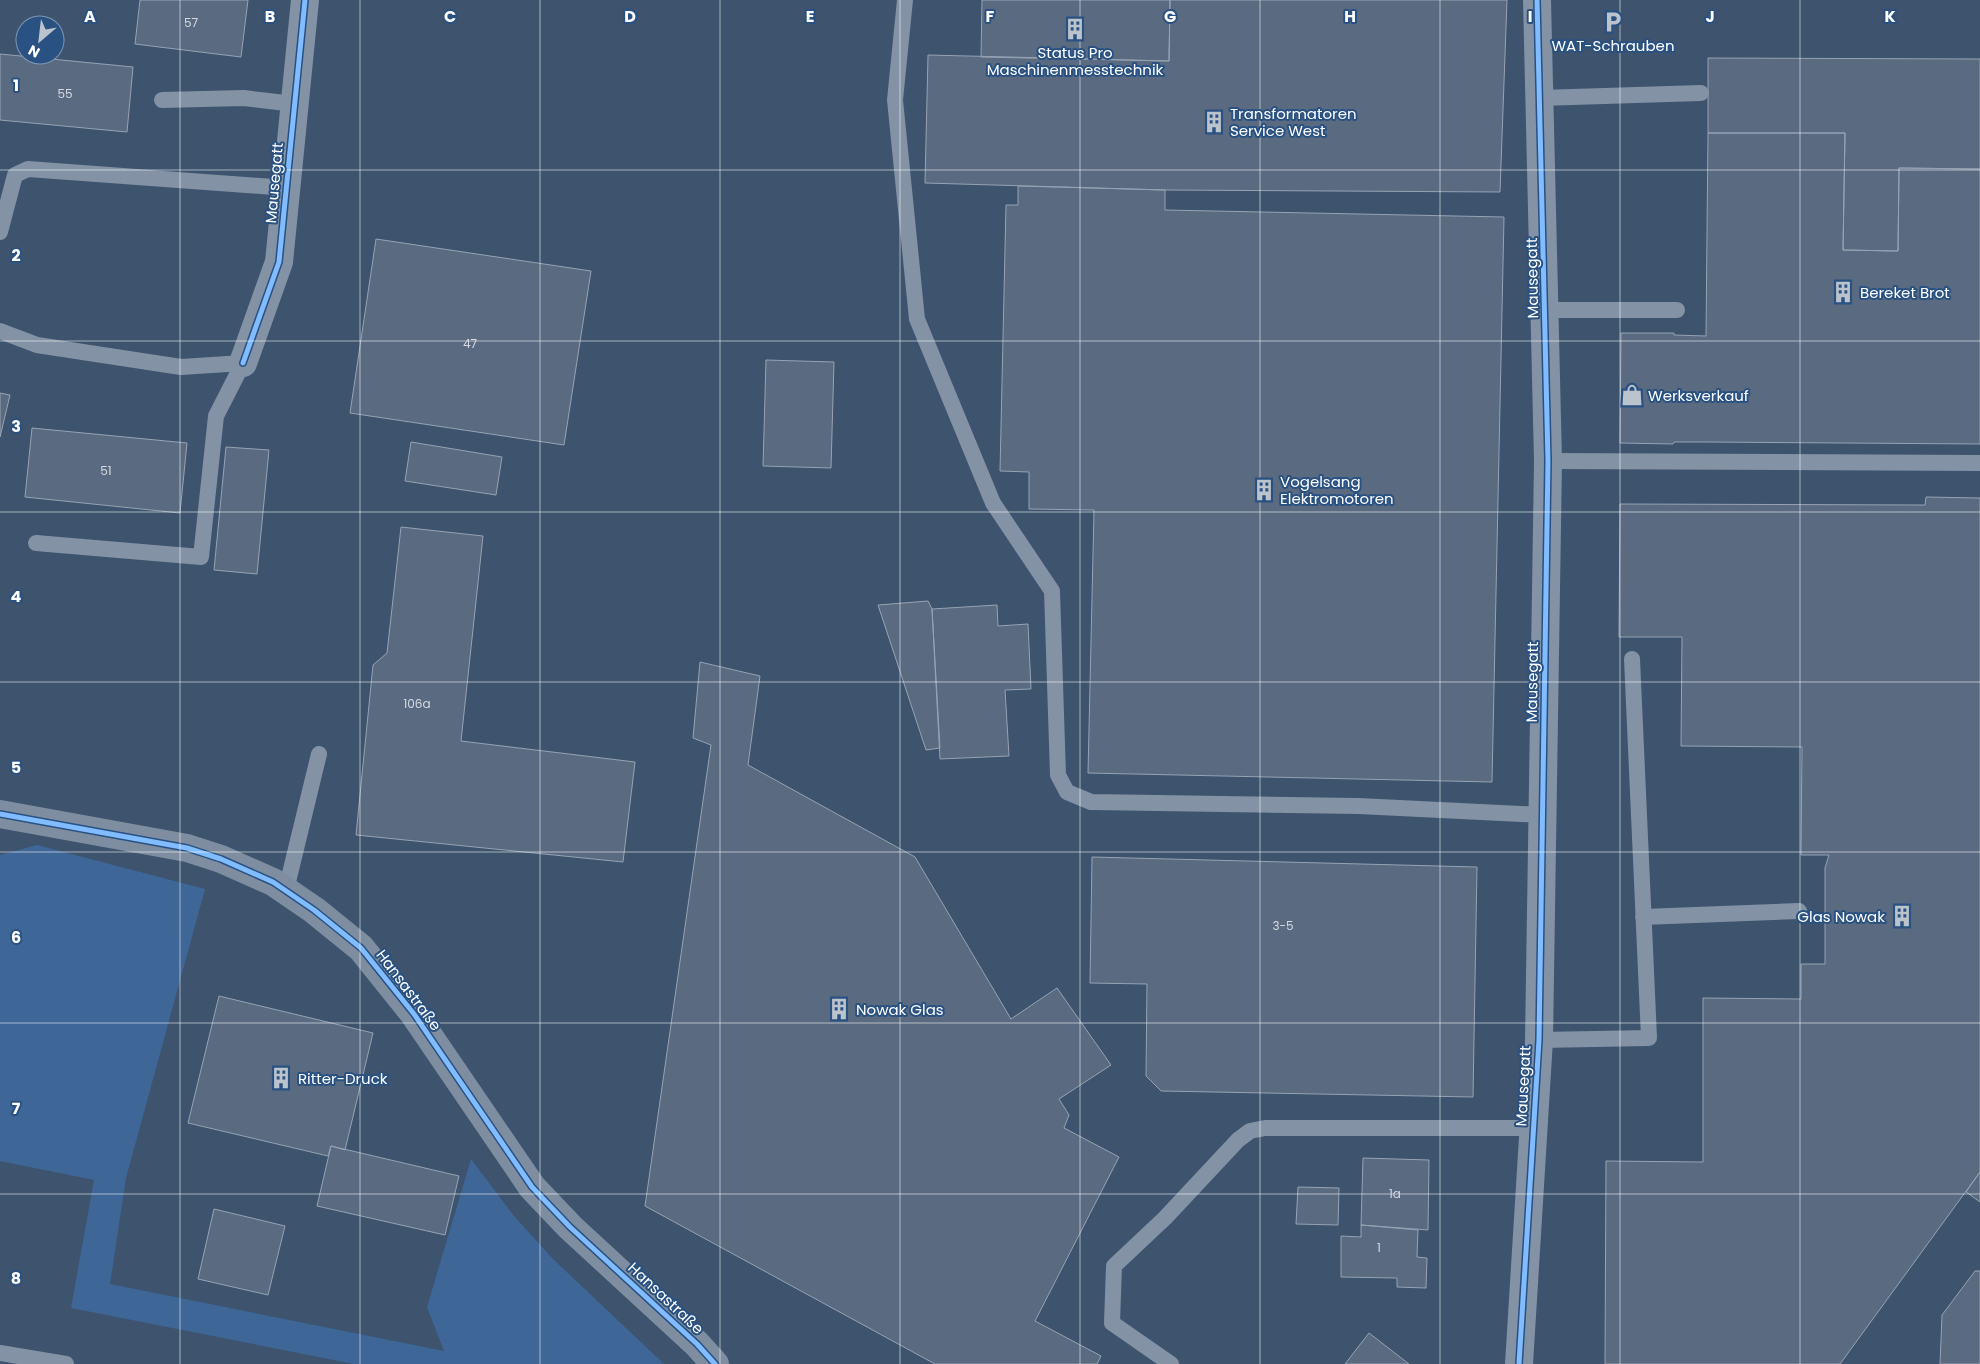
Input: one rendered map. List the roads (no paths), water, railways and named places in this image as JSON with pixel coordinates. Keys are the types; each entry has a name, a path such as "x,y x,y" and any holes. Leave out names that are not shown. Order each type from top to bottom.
{"street":[{"name":"Mausegatt","path":"242,363 280,262 305,0"},
{"name":"Mausegatt","path":"1519,1364 1539,1040 1548,462 1546,310 1537,0"},
{"name":"Hansastraße","path":"0,814 187,848 242,867 273,882 314,910 362,948 414,1014 532,1186 570,1227 697,1344 715,1364"}],"lane":[{"path":"906,0 895,100 917,319 993,503 1052,592 1058,775 1067,792 1091,802 1359,806 1543,815"},
{"path":"1540,98 1702,93"},
{"path":"162,100 244,98 294,104"},
{"path":"0,232 15,175 28,168 287,188"},
{"path":"1546,310 1677,310"},
{"path":"0,332 37,345 182,367 242,363 216,416 201,557 36,542"},
{"path":"1548,462 1980,463"},
{"path":"1539,1040 1649,1038 1632,659"},
{"path":"286,890 319,754"},
{"path":"1643,917 1799,911"},
{"path":"1171,1364 1112,1323 1114,1266 1165,1218 1238,1140 1250,1131 1265,1128 1533,1128"},
{"path":"0,1353 66,1364"}],"place":[{"name":"WAT-Schrauben","path":"1613,22"},
{"name":"Status Pro Maschinenmesstechnik","path":"1075,29"},
{"name":"Transformatoren Service West","path":"1214,122"},
{"name":"Bereket Brot","path":"1843,292"},
{"name":"Werksverkauf","path":"1632,395"},
{"name":"Vogelsang Elektromotoren","path":"1264,490"},
{"name":"Glas Nowak","path":"1902,916"},
{"name":"Nowak Glas","path":"839,1009"},
{"name":"Ritter-Druck","path":"281,1078"}]}
